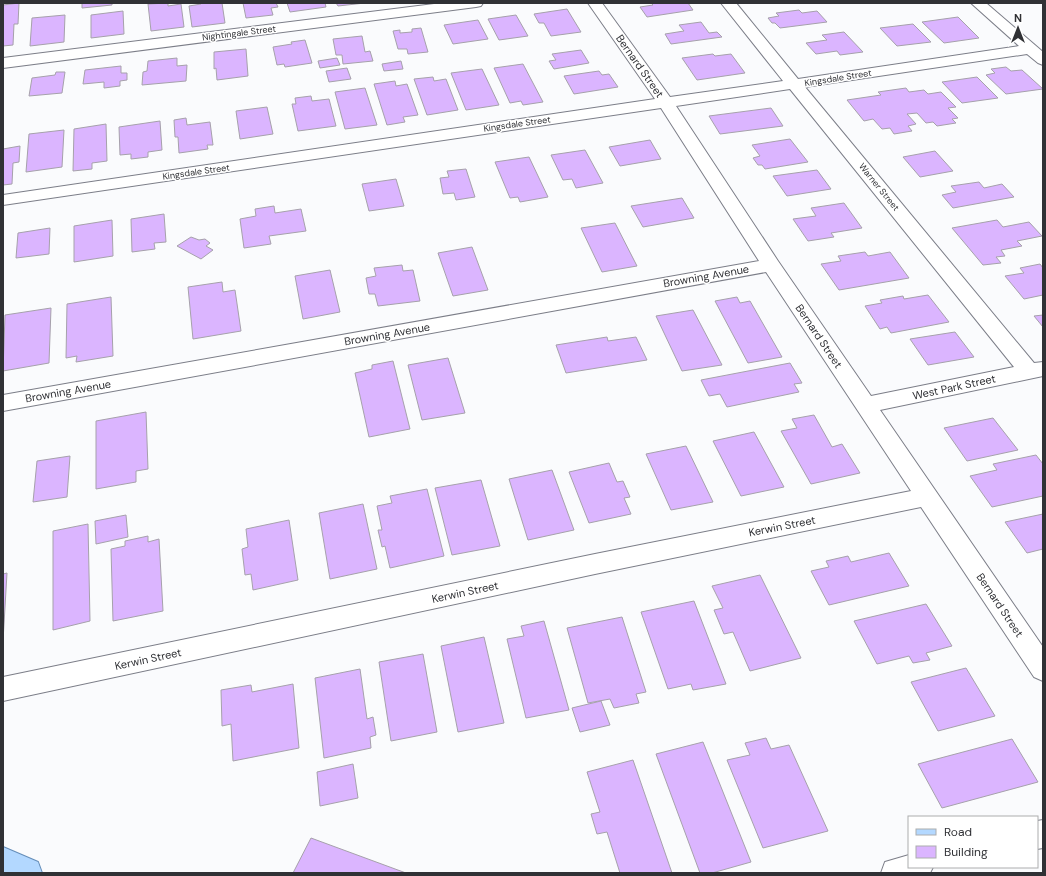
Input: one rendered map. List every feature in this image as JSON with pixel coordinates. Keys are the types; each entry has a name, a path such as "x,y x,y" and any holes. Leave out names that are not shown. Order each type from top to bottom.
{"main road":[{"path":"3,862 27,873"}],"street":[{"name":"Nightingale Street","path":"3,63 476,3"},
{"name":"Bernard Street","path":"595,3 665,102 771,265 1043,669"},
{"name":"Warner Street","path":"728,3 795,85 1036,370"},
{"path":"978,3 1037,55"},
{"name":"Kingsdale Street","path":"3,200 665,102 1037,55"},
{"name":"Browning Avenue","path":"3,403 771,265"},
{"name":"West Park Street","path":"865,405 1036,370"},
{"name":"Kerwin Street","path":"3,689 579,568 927,497"},
{"path":"896,873 914,868"}],"building":[{"path":"19,3 18,24 14,24 13,45 3,46 3,5"},
{"path":"82,3 112,3 112,5 82,8"},
{"path":"168,3 168,6 181,4 184,27 151,31 148,4"},
{"path":"200,3 222,3 225,23 192,27 189,6 201,4"},
{"path":"243,3 276,3 278,7 271,8 273,15 246,18"},
{"path":"287,3 325,3 326,7 290,12"},
{"path":"336,3 365,3 338,6"},
{"path":"651,3 688,3 693,10 647,17 640,7 653,5"},
{"path":"567,9 581,32 551,36 544,23 539,23 534,14"},
{"path":"799,10 802,13 817,11 827,22 780,28 775,23 772,23 768,18 779,16 776,13"},
{"path":"123,11 124,34 91,38 91,15"},
{"path":"65,15 64,42 30,46 32,18"},
{"path":"516,15 528,36 499,40 488,19"},
{"path":"958,17 979,38 944,43 922,22"},
{"path":"478,20 488,39 453,44 444,25"},
{"path":"701,22 709,33 717,32 722,37 671,44 665,34 684,31 679,25"},
{"path":"913,24 931,42 897,46 880,28"},
{"path":"421,28 428,52 408,54 407,49 398,49 393,31 400,30 400,33 412,32 412,29"},
{"path":"844,32 863,52 840,55 837,51 816,54 806,43 827,40 822,35"},
{"path":"362,36 365,52 370,51 373,61 343,64 342,55 336,55 333,39"},
{"path":"305,40 312,63 285,67 284,64 277,65 273,47"},
{"path":"246,49 248,76 217,80 216,68 214,69 214,52"},
{"path":"581,50 589,63 554,69 549,61 556,60 552,54"},
{"path":"713,54 715,56 731,54 745,73 697,80 682,58"},
{"path":"177,58 177,66 187,65 186,81 142,85 143,72 147,71 148,61"},
{"path":"337,58 340,65 320,68 318,61"},
{"path":"401,61 403,69 384,71 382,64"},
{"path":"523,64 543,102 523,105 521,101 510,103 494,68"},
{"path":"121,66 121,73 127,73 127,80 120,81 120,86 104,88 104,82 83,84 85,70"},
{"path":"1006,67 1011,71 1022,70 1043,89 1006,94 986,75 995,73 991,69"},
{"path":"347,68 351,79 329,82 326,71"},
{"path":"482,69 499,105 466,110 451,73"},
{"path":"599,71 602,75 609,74 618,87 574,94 564,76"},
{"path":"56,72 65,72 62,93 29,96 32,78 55,75"},
{"path":"433,77 434,81 446,79 458,110 427,115 414,79"},
{"path":"977,77 998,98 962,103 942,82"},
{"path":"395,81 396,86 407,84 418,115 403,117 405,122 387,125 374,84"},
{"path":"365,88 377,125 345,129 335,92"},
{"path":"906,88 909,92 924,90 928,94 941,92 956,107 948,108 958,118 952,119 956,123 937,126 933,122 926,123 917,113 907,114 916,124 908,126 912,131 894,134 890,128 882,129 873,119 864,121 847,100 881,95 878,92"},
{"path":"311,96 312,101 329,99 336,126 298,131 292,104 296,104 295,98"},
{"path":"267,107 273,134 240,139 236,111"},
{"path":"771,108 783,126 720,134 709,116"},
{"path":"186,118 187,125 210,122 213,145 207,145 208,149 179,153 178,137 175,137 174,120"},
{"path":"160,121 162,150 148,152 148,157 131,159 131,154 120,155 119,127"},
{"path":"106,124 107,161 92,163 92,169 73,171 74,129"},
{"path":"64,130 62,167 26,172 29,134"},
{"path":"790,139 808,162 765,169 762,165 758,165 753,158 760,156 752,145"},
{"path":"650,140 661,159 620,166 609,147"},
{"path":"20,146 19,162 13,163 12,184 3,185 3,149"},
{"path":"585,150 603,183 576,188 572,179 563,180 551,155"},
{"path":"935,151 953,171 920,177 903,157"},
{"path":"529,157 548,197 520,202 518,197 510,198 495,162"},
{"path":"466,169 475,197 456,200 454,193 443,194 440,178 449,177 447,171"},
{"path":"817,170 831,189 787,196 773,176"},
{"path":"396,179 404,206 369,211 362,184"},
{"path":"979,182 984,188 1002,184 1014,197 953,208 942,195 956,192 951,186"},
{"path":"682,198 694,218 643,227 631,206"},
{"path":"844,203 862,228 831,233 834,237 808,241 793,219 816,216 811,208"},
{"path":"274,206 275,213 301,209 306,231 269,236 271,244 244,248 240,219 256,216 255,209"},
{"path":"164,214 166,242 154,243 155,249 132,252 131,219"},
{"path":"112,220 113,256 74,262 74,226"},
{"path":"997,220 1003,227 1029,222 1042,236 1017,241 1022,246 1001,250 1005,256 996,257 1001,263 983,265 952,228"},
{"path":"615,223 637,266 602,272 581,228"},
{"path":"50,228 49,254 16,258 18,233"},
{"path":"191,237 199,240 205,239 210,243 206,246 213,250 201,259 177,246"},
{"path":"472,247 488,290 453,296 438,253"},
{"path":"865,252 868,256 890,252 909,278 839,290 821,264 841,261 838,256"},
{"path":"1040,264 1043,268 1043,295 1024,299 1005,276 1024,273 1020,268"},
{"path":"402,265 403,271 413,270 420,301 378,306 375,294 369,294 366,278 376,276 374,268"},
{"path":"330,270 340,312 303,319 295,276"},
{"path":"222,282 223,292 235,290 241,331 193,339 188,287"},
{"path":"928,295 949,322 891,333 887,327 880,329 865,306 882,303 880,300 903,296 904,299"},
{"path":"111,297 113,356 76,362 77,356 66,358 67,304"},
{"path":"737,297 740,303 750,301 782,357 748,363 715,301"},
{"path":"51,308 49,363 3,371 5,315"},
{"path":"693,310 722,365 682,371 656,316"},
{"path":"1043,315 1043,327 1034,316"},
{"path":"955,332 974,357 928,365 910,339"},
{"path":"607,337 608,341 636,337 647,360 566,373 556,345"},
{"path":"448,358 465,413 422,420 408,365"},
{"path":"393,361 410,429 369,437 355,373 372,369 372,365"},
{"path":"790,363 802,383 794,384 799,392 727,407 720,394 709,396 701,380"},
{"path":"146,412 148,469 136,471 136,482 96,489 96,421"},
{"path":"814,415 832,447 842,444 860,473 811,484 781,431 797,428 792,419"},
{"path":"993,418 1018,450 967,461 944,428"},
{"path":"754,432 784,487 741,496 713,441"},
{"path":"686,446 713,502 671,510 646,454"},
{"path":"1036,455 1043,464 1043,496 992,507 970,476 997,470 993,464"},
{"path":"70,456 67,497 33,502 37,461"},
{"path":"609,463 617,482 623,481 630,497 624,498 631,514 589,523 569,472"},
{"path":"552,470 574,530 528,540 509,479"},
{"path":"481,480 500,546 452,555 435,488"},
{"path":"427,489 444,556 390,568 385,546 382,547 378,530 382,530 377,506 392,503 390,496"},
{"path":"363,504 377,569 330,579 319,513"},
{"path":"1043,514 1043,549 1027,553 1005,522"},
{"path":"126,515 128,537 96,544 95,521"},
{"path":"289,520 298,580 253,590 251,574 245,575 242,549 248,547 246,529"},
{"path":"88,524 90,621 53,630 53,531"},
{"path":"148,536 148,542 159,539 163,611 113,621 111,549 125,546 125,541"},
{"path":"889,553 909,586 829,605 811,571 829,567 826,561 848,556 851,562"},
{"path":"7,573 3,641 3,574"},
{"path":"760,575 801,658 750,671 733,632 724,634 714,610 723,608 712,586"},
{"path":"694,601 726,684 693,690 691,684 668,689 641,612"},
{"path":"926,604 952,646 926,653 930,660 913,663 909,656 877,664 854,621"},
{"path":"622,617 646,692 636,694 639,703 614,708 610,699 588,703 567,628"},
{"path":"544,621 569,710 526,718 507,639 524,636 521,626"},
{"path":"484,637 504,723 458,732 441,646"},
{"path":"423,654 437,732 391,741 379,662"},
{"path":"966,668 995,716 938,731 911,682"},
{"path":"360,669 367,719 373,717 376,735 370,737 371,748 324,758 315,678"},
{"path":"293,684 299,748 233,761 231,724 222,726 221,690 251,685 252,692"},
{"path":"601,701 610,725 580,732 572,708"},
{"path":"766,738 771,749 789,745 828,831 763,848 727,760 750,755 745,743"},
{"path":"1012,739 1038,782 942,808 918,764"},
{"path":"703,742 751,862 712,873 700,873 656,754"},
{"path":"633,760 672,873 620,873 607,832 597,834 591,814 600,812 587,772"},
{"path":"353,764 358,798 320,806 317,772"},
{"path":"311,838 406,873 293,873"}]}
